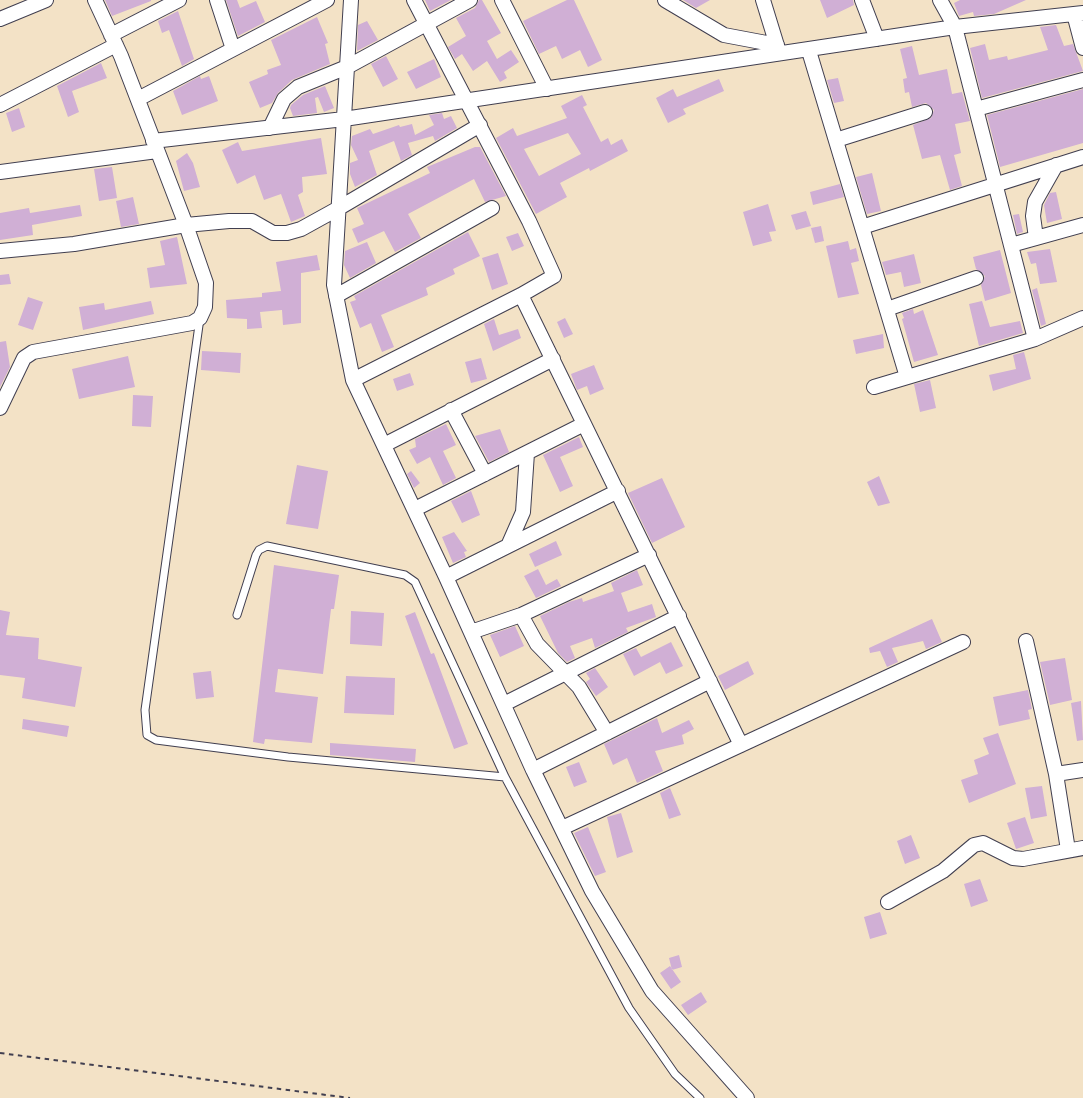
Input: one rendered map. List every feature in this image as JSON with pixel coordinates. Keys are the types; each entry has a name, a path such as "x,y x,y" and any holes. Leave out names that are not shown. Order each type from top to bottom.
{"street":[{"path":"0,19 46,0"},
{"path":"0,408 24,358 33,352 44,348 185,325 200,318 205,308 206,283 186,225 138,99 95,0"},
{"path":"218,0 233,49"},
{"path":"138,99 327,0"},
{"path":"351,0 334,285 353,380 446,577 533,770 592,891 652,991 747,1098"},
{"path":"353,380 554,276 530,221 414,0"},
{"path":"270,128 279,107 290,93 347,67 470,0"},
{"path":"502,0 547,89"},
{"path":"665,0 724,34 778,50"},
{"path":"762,0 778,50"},
{"path":"862,0 877,39"},
{"path":"940,0 955,27 1035,339"},
{"path":"0,105 114,40 173,1"},
{"path":"0,172 270,128 547,89 778,50 809,51 955,27 1078,13 1083,48"},
{"path":"809,51 907,377"},
{"path":"976,109 1083,80"},
{"path":"836,140 925,112"},
{"path":"0,251 114,238 186,225 252,221 282,234 301,229 480,125"},
{"path":"862,227 1083,157"},
{"path":"1036,238 1033,216 1035,202 1056,165"},
{"path":"336,296 492,208"},
{"path":"1011,245 1083,225"},
{"path":"887,309 976,278"},
{"path":"521,295 741,745"},
{"path":"874,387 1035,339 1083,318"},
{"path":"384,445 553,359"},
{"path":"451,410 485,474"},
{"path":"414,510 585,424"},
{"path":"508,546 524,512 526,453"},
{"path":"446,577 618,491"},
{"path":"471,632 520,615 649,555"},
{"path":"520,615 537,644 567,673 607,733"},
{"path":"504,705 679,616"},
{"path":"1026,641 1056,774 1068,850"},
{"path":"562,828 963,642"},
{"path":"533,770 710,681"},
{"path":"1056,774 1083,770"},
{"path":"888,902 937,875 974,845 983,843 1013,858 1023,860 1083,848"}],"lane":[{"path":"200,318 145,710 147,735 156,740 288,757 505,777"},
{"path":"237,615 256,555 262,547 267,546 411,578 420,590 505,777 629,1008 675,1074 700,1098"}],"path":[{"path":"0,1053 350,1098"}],"building":[{"path":"105,0 151,0 151,1 112,16"},
{"path":"226,0 237,0 240,8 256,1 265,22 238,36"},
{"path":"425,0 451,0 430,11"},
{"path":"479,0 482,0 501,33 487,41 497,59 511,50 519,62 504,72 507,78 500,82 487,61 473,71 462,54 455,59 448,47 466,36 456,18 475,8"},
{"path":"567,0 574,0 602,60 588,67 580,50 562,59 556,46 539,54 523,21"},
{"path":"683,0 710,0 696,8"},
{"path":"820,0 853,0 854,5 827,18"},
{"path":"960,0 1026,0 994,14 974,16 973,12 959,16 954,3"},
{"path":"178,11 194,59 182,66 169,30 162,33 158,21"},
{"path":"317,17 328,43 325,44 330,64 292,80 278,93 272,103 260,108 249,82 268,74 267,70 281,65 271,40"},
{"path":"367,21 378,40 357,51 358,25"},
{"path":"1056,25 1064,46 1073,44 1083,71 982,98 970,48 985,44 989,60 1007,56 1008,60 1048,50 1040,27"},
{"path":"912,46 919,75 947,69 952,94 962,92 970,121 955,124 961,153 954,155 962,186 950,190 940,155 922,159 913,125 931,118 934,110 926,103 912,107 909,92 905,93 903,79 907,78 900,49"},
{"path":"386,56 398,79 383,87 371,64"},
{"path":"434,59 441,77 416,89 407,72"},
{"path":"101,63 107,78 72,91 79,112 68,117 57,86"},
{"path":"200,76 201,79 209,76 218,101 182,115 173,91"},
{"path":"838,78 844,101 834,103 827,80"},
{"path":"719,79 724,91 683,109 686,114 668,123 656,98 673,89 677,97"},
{"path":"325,86 334,108 324,112 318,97 315,98 317,113 293,116 291,105 303,95"},
{"path":"1083,89 1083,143 1000,167 987,115"},
{"path":"582,95 587,105 583,107 601,142 608,138 611,145 622,139 628,151 590,171 589,168 560,183 567,197 536,214 496,138 513,128 517,136 567,118 561,106","holes":["568,133 581,154 539,176 524,149"]},
{"path":"19,108 25,127 12,132 6,113"},
{"path":"442,113 444,119 451,116 457,128 435,141 433,136 408,143 412,155 401,161 394,141 369,151 377,175 355,187 350,174 350,163 358,160 351,145 352,136 370,129 373,134 399,125 400,127 412,124 415,135 434,125 429,115"},
{"path":"321,138 327,174 302,177 303,192 298,195 305,216 291,222 281,194 264,200 255,175 237,184 222,150 238,142 242,151"},
{"path":"480,147 506,196 485,202 474,179 408,214 421,238 395,252 384,231 358,243 352,229 364,224 357,208 430,173 427,167"},
{"path":"187,153 193,163 200,187 184,191 176,161"},
{"path":"112,167 117,198 99,201 94,169"},
{"path":"872,173 881,211 867,214 856,177"},
{"path":"840,184 844,197 813,205 810,192"},
{"path":"1056,192 1062,219 1047,223 1044,205 1050,193"},
{"path":"133,197 139,224 121,227 116,201"},
{"path":"768,204 776,231 769,232 772,241 753,246 743,212"},
{"path":"80,205 82,216 32,225 33,235 0,240 0,213 29,208 30,213"},
{"path":"806,211 811,226 796,230 791,215"},
{"path":"1019,214 1023,232 1017,234 1013,215"},
{"path":"821,226 824,241 815,243 811,228"},
{"path":"468,232 480,256 453,269 455,274 426,288 428,295 381,315 394,347 382,352 371,323 360,328 350,302 356,300 354,296"},
{"path":"518,233 524,246 512,251 506,237"},
{"path":"177,237 187,284 150,288 147,268 165,265 160,241"},
{"path":"848,241 850,250 856,248 859,261 851,263 859,294 838,298 826,246"},
{"path":"367,242 376,263 350,278 344,265 345,251"},
{"path":"1050,249 1057,282 1040,284 1036,263 1031,264 1027,252"},
{"path":"1000,250 1011,293 985,301 981,285 985,276 976,269 973,257"},
{"path":"498,253 508,284 492,290 482,258"},
{"path":"914,254 921,283 904,287 901,272 886,275 882,262"},
{"path":"317,255 320,270 301,273 301,323 283,325 282,310 260,312 262,328 247,329 247,319 227,318 226,300 262,297 262,293 281,291 276,262"},
{"path":"9,274 11,284 0,285 0,275"},
{"path":"1037,288 1046,324 1041,326 1032,290"},
{"path":"28,297 43,302 33,330 18,325"},
{"path":"151,301 154,314 83,330 79,307 104,303 105,310"},
{"path":"982,301 990,327 1020,321 1023,333 979,346 969,304"},
{"path":"913,309 914,314 923,310 938,355 914,362 902,319 904,318 902,313"},
{"path":"565,318 573,334 564,338 557,322"},
{"path":"494,319 499,335 518,329 521,338 493,351 484,324"},
{"path":"883,334 884,348 856,354 853,340"},
{"path":"6,341 10,367 0,387 0,342"},
{"path":"202,351 241,353 240,373 201,370"},
{"path":"1024,352 1031,379 993,391 989,375 1016,369 1013,355"},
{"path":"128,356 135,387 79,399 72,369"},
{"path":"481,358 487,379 471,383 465,362"},
{"path":"594,365 604,389 590,395 587,386 577,390 571,374"},
{"path":"410,373 414,385 397,391 393,379"},
{"path":"930,380 936,408 920,412 914,384"},
{"path":"133,395 153,396 151,427 132,426"},
{"path":"446,424 456,445 443,451 456,478 443,485 430,457 417,464 409,450 416,447 415,439"},
{"path":"500,429 509,452 489,462 475,436"},
{"path":"579,437 583,447 560,457 573,486 560,492 543,455"},
{"path":"297,465 328,471 318,529 286,524"},
{"path":"411,471 420,483 414,488 407,474"},
{"path":"879,476 890,503 878,506 867,482"},
{"path":"662,478 685,527 652,543 628,493"},
{"path":"471,491 480,515 462,523 451,501"},
{"path":"454,532 467,551 464,552 466,557 453,563 442,537"},
{"path":"556,541 562,555 535,567 529,554"},
{"path":"274,565 339,575 334,609 331,609 323,674 278,669 275,692 318,697 312,743 265,739 264,744 253,742"},
{"path":"538,569 546,585 557,579 561,586 536,598 524,576"},
{"path":"637,570 643,585 621,593 628,612 652,604 656,617 626,628 628,632 595,648 592,638 570,646 575,658 567,662 558,653 540,616 569,602 582,598 583,602 614,591 611,583"},
{"path":"0,610 10,612 6,635 39,638 38,659 82,667 75,707 22,698 25,678 0,675"},
{"path":"351,611 384,613 382,646 350,644"},
{"path":"415,612 431,654 434,653 468,744 454,749 405,616"},
{"path":"932,619 942,642 926,649 923,641 892,648 898,662 887,667 880,651 870,653 869,648"},
{"path":"515,626 524,646 500,657 490,635"},
{"path":"671,642 683,666 666,674 660,662 634,676 623,654 636,648 641,657"},
{"path":"1065,658 1072,700 1050,705 1040,662"},
{"path":"748,661 754,674 725,690 718,676"},
{"path":"595,668 608,687 596,696 586,682 590,679 586,673"},
{"path":"211,671 214,697 196,699 193,673"},
{"path":"346,676 395,678 394,715 344,713"},
{"path":"1028,690 1032,709 1028,710 1030,719 999,726 993,697"},
{"path":"1081,701 1083,740 1077,741 1071,703"},
{"path":"657,718 662,733 689,720 694,729 682,735 684,744 655,751 663,771 637,783 627,758 613,765 604,744"},
{"path":"23,719 69,726 67,737 22,729"},
{"path":"998,733 1016,784 969,803 961,780 978,774 974,760 989,754 983,738"},
{"path":"330,743 416,749 415,762 330,755"},
{"path":"579,762 587,782 574,787 566,767"},
{"path":"1042,786 1047,816 1031,819 1025,788"},
{"path":"670,788 681,815 669,819 660,793"},
{"path":"621,813 633,852 617,858 607,817"},
{"path":"1025,817 1034,843 1016,849 1007,823"},
{"path":"588,827 606,872 595,876 574,833"},
{"path":"911,835 920,858 905,864 897,841"},
{"path":"980,879 988,901 971,907 964,884"},
{"path":"880,912 887,934 870,939 864,917"},
{"path":"679,955 682,967 672,970 669,958"},
{"path":"670,966 681,982 671,989 660,973"},
{"path":"701,992 707,1002 688,1015 681,1005"}]}
